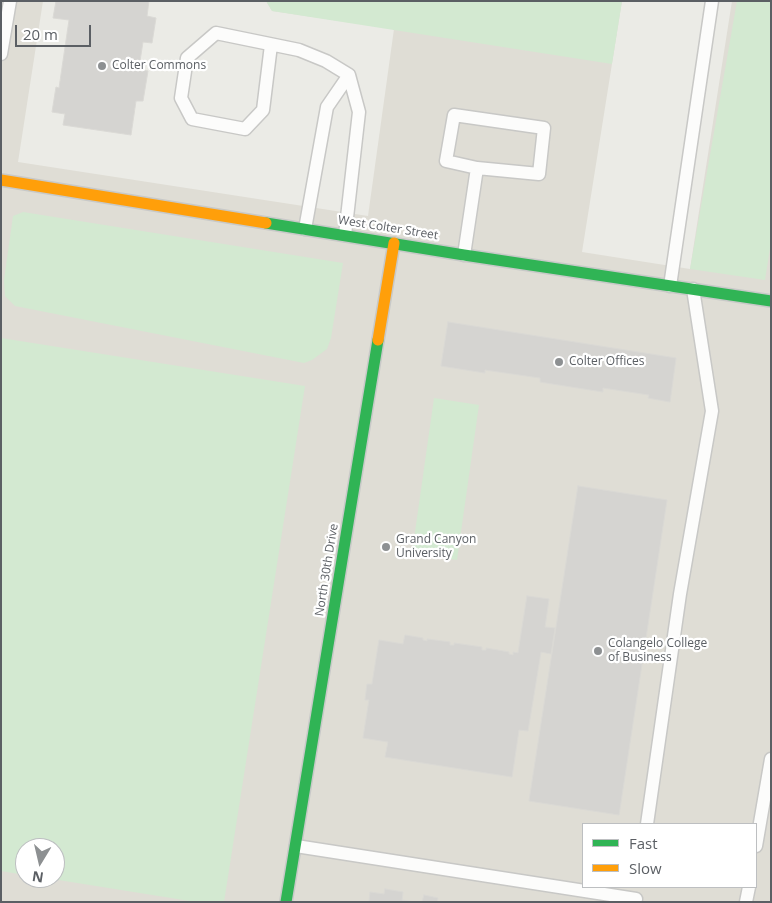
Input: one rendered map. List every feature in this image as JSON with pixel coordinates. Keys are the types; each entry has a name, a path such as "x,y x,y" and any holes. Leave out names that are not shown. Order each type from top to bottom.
{"street":[{"name":"West Colter Street","path":"1,180 771,301"},
{"name":"North 30th Drive","path":"286,902 394,243"}],"lane":[{"path":"1,54 10,1"},
{"path":"670,286 712,1"},
{"path":"271,45 263,110 246,129 192,119 181,98 187,58 216,34 299,50 326,61 349,75 359,112 345,235"},
{"path":"306,229 327,106 349,75"},
{"path":"454,115 544,128 539,174 478,168 446,160 454,115"},
{"path":"464,254 478,168"},
{"path":"647,823 680,594 712,411 694,290"},
{"path":"757,840 771,759"},
{"path":"296,846 582,888"},
{"path":"582,888 637,896"},
{"path":"746,902 749,888"}],"shaded area":[{"name":"Grand Canyon University","path":"1,1 43,1 18,162 368,216 394,29 272,11 266,1 622,1 582,252 690,269 732,1 771,1 771,902 1,902"}],"green space":[{"path":"266,1 622,1 612,64 272,11"},
{"path":"737,1 771,1 771,242 765,280 690,269"},
{"path":"23,212 343,263 331,338 327,349 312,360 304,363 15,306 5,296 4,280 13,216"},
{"path":"1,338 305,386 224,902 196,902 65,881 65,838 15,838 15,873 1,871"},
{"path":"434,398 479,405 457,560 412,553"}],"building":[{"name":"Colter Commons","path":"56,1 149,1 147,16 156,18 152,43 143,42 140,61 142,62 141,70 148,71 143,101 136,101 131,135 63,125 65,114 52,112 56,87 59,88 69,20 53,18"},
{"name":"Colter Offices","path":"448,322 676,358 670,402 648,398 649,395 603,388 603,392 540,382 540,378 485,370 485,373 441,366"},
{"name":"Colangelo College of Business","path":"578,486 667,500 619,815 529,801"},
{"path":"527,596 549,599 545,627 555,628 551,654 541,652 528,731 519,730 512,777 385,757 388,742 363,738 369,700 365,700 367,684 372,684 379,640 403,644 405,635 423,638 423,640 427,641 427,639 450,642 450,645 454,645 454,643 482,647 482,650 486,650 486,648 509,652 509,654 513,655 513,652 518,653"},
{"path":"385,889 403,892 402,900 414,902 369,902 370,892 384,894"},
{"path":"424,895 438,898 437,902 422,902"}],"traffic: fast":[{"path":"266,223 771,301"},
{"path":"286,902 378,340"}],"traffic: slow":[{"path":"1,180 266,223"},
{"path":"378,340 394,243"}],"place":[{"name":"Colter Commons","path":"102,66"},
{"name":"Colter Offices","path":"559,362"},
{"name":"Grand Canyon University","path":"386,547"},
{"name":"Colangelo College of Business","path":"598,651"}]}
